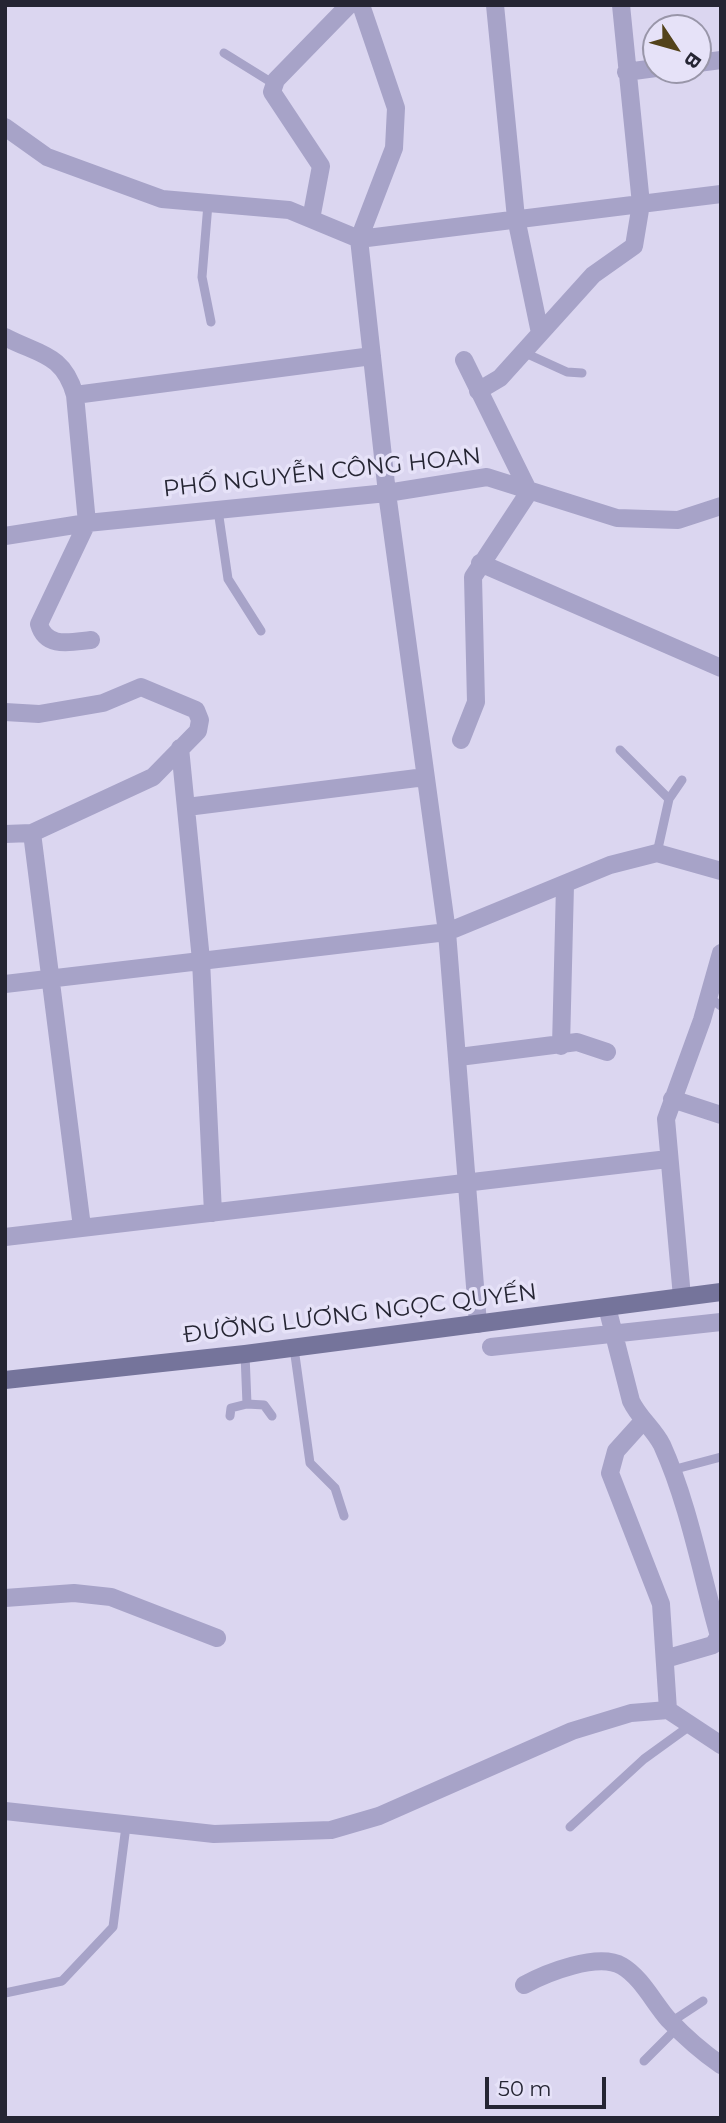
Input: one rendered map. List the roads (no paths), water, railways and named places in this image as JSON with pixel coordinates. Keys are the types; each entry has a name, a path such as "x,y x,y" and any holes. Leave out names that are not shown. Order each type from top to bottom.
{"main road":[{"name":"ĐƯỜNG LƯƠNG NGỌC QUYẾN","path":"5,1380 246,1354 721,1292"}],"street":[{"path":"311,219 322,169 275,100 274,84 335,16 349,5"},
{"path":"361,5 396,108 394,148 359,239 387,493 447,932 470,1184 478,1324"},
{"path":"495,5 516,218 540,333"},
{"path":"478,391 494,383 593,275 634,246 641,204 621,5"},
{"path":"626,72 642,70"},
{"path":"5,127 58,162 162,199 280,208 359,239 721,194"},
{"path":"5,337 57,360 69,375 75,395 87,523 39,624 45,636 51,640 91,640"},
{"path":"75,395 372,356"},
{"path":"461,740 476,702 472,583 480,563 529,492 464,360"},
{"name":"PHỐ NGUYỄN CÔNG HOAN","path":"5,536 87,523 387,493 487,477 529,492 630,520 678,520 721,506"},
{"path":"480,563 721,668"},
{"path":"5,712 39,714 103,703 141,687 196,710 200,720 198,731 153,776 32,833 5,834"},
{"path":"180,748 201,960 213,1213"},
{"path":"187,807 425,777"},
{"path":"32,833 82,1227"},
{"path":"5,984 447,932 610,865 657,853 721,871"},
{"path":"561,1046 565,885"},
{"path":"682,1297 666,1119 672,1099 715,1001 721,953"},
{"path":"459,1057 583,1042 607,1052"},
{"path":"672,1099 721,1115"},
{"path":"5,1237 668,1159"},
{"path":"607,1307 631,1401 660,1441 672,1470 719,1636 713,1646 666,1659"},
{"path":"491,1347 721,1322"},
{"path":"643,1421 616,1451 610,1473 660,1604 668,1710"},
{"path":"5,1598 74,1593 111,1597 217,1638"},
{"path":"5,1811 232,1835 346,1827 379,1816 572,1731 631,1713 668,1710 721,1745"},
{"path":"524,1985 566,1968 600,1962 618,1964 628,1970 674,2025 721,2066"}],"lane":[{"path":"224,53 274,84"},
{"path":"208,204 201,277 211,322"},
{"path":"523,352 567,372 582,373"},
{"path":"218,510 228,579 261,631"},
{"path":"620,750 669,799"},
{"path":"657,853 669,799 682,780"},
{"path":"294,1348 310,1463 312,1468 335,1488 344,1516"},
{"path":"246,1354 247,1404"},
{"path":"230,1416 231,1408 247,1404 264,1405 271,1416"},
{"path":"672,1470 721,1457"},
{"path":"570,1827 644,1759 691,1725"},
{"path":"5,1993 62,1981 113,1927 127,1826"},
{"path":"645,2060 674,2025 703,2001"}]}
